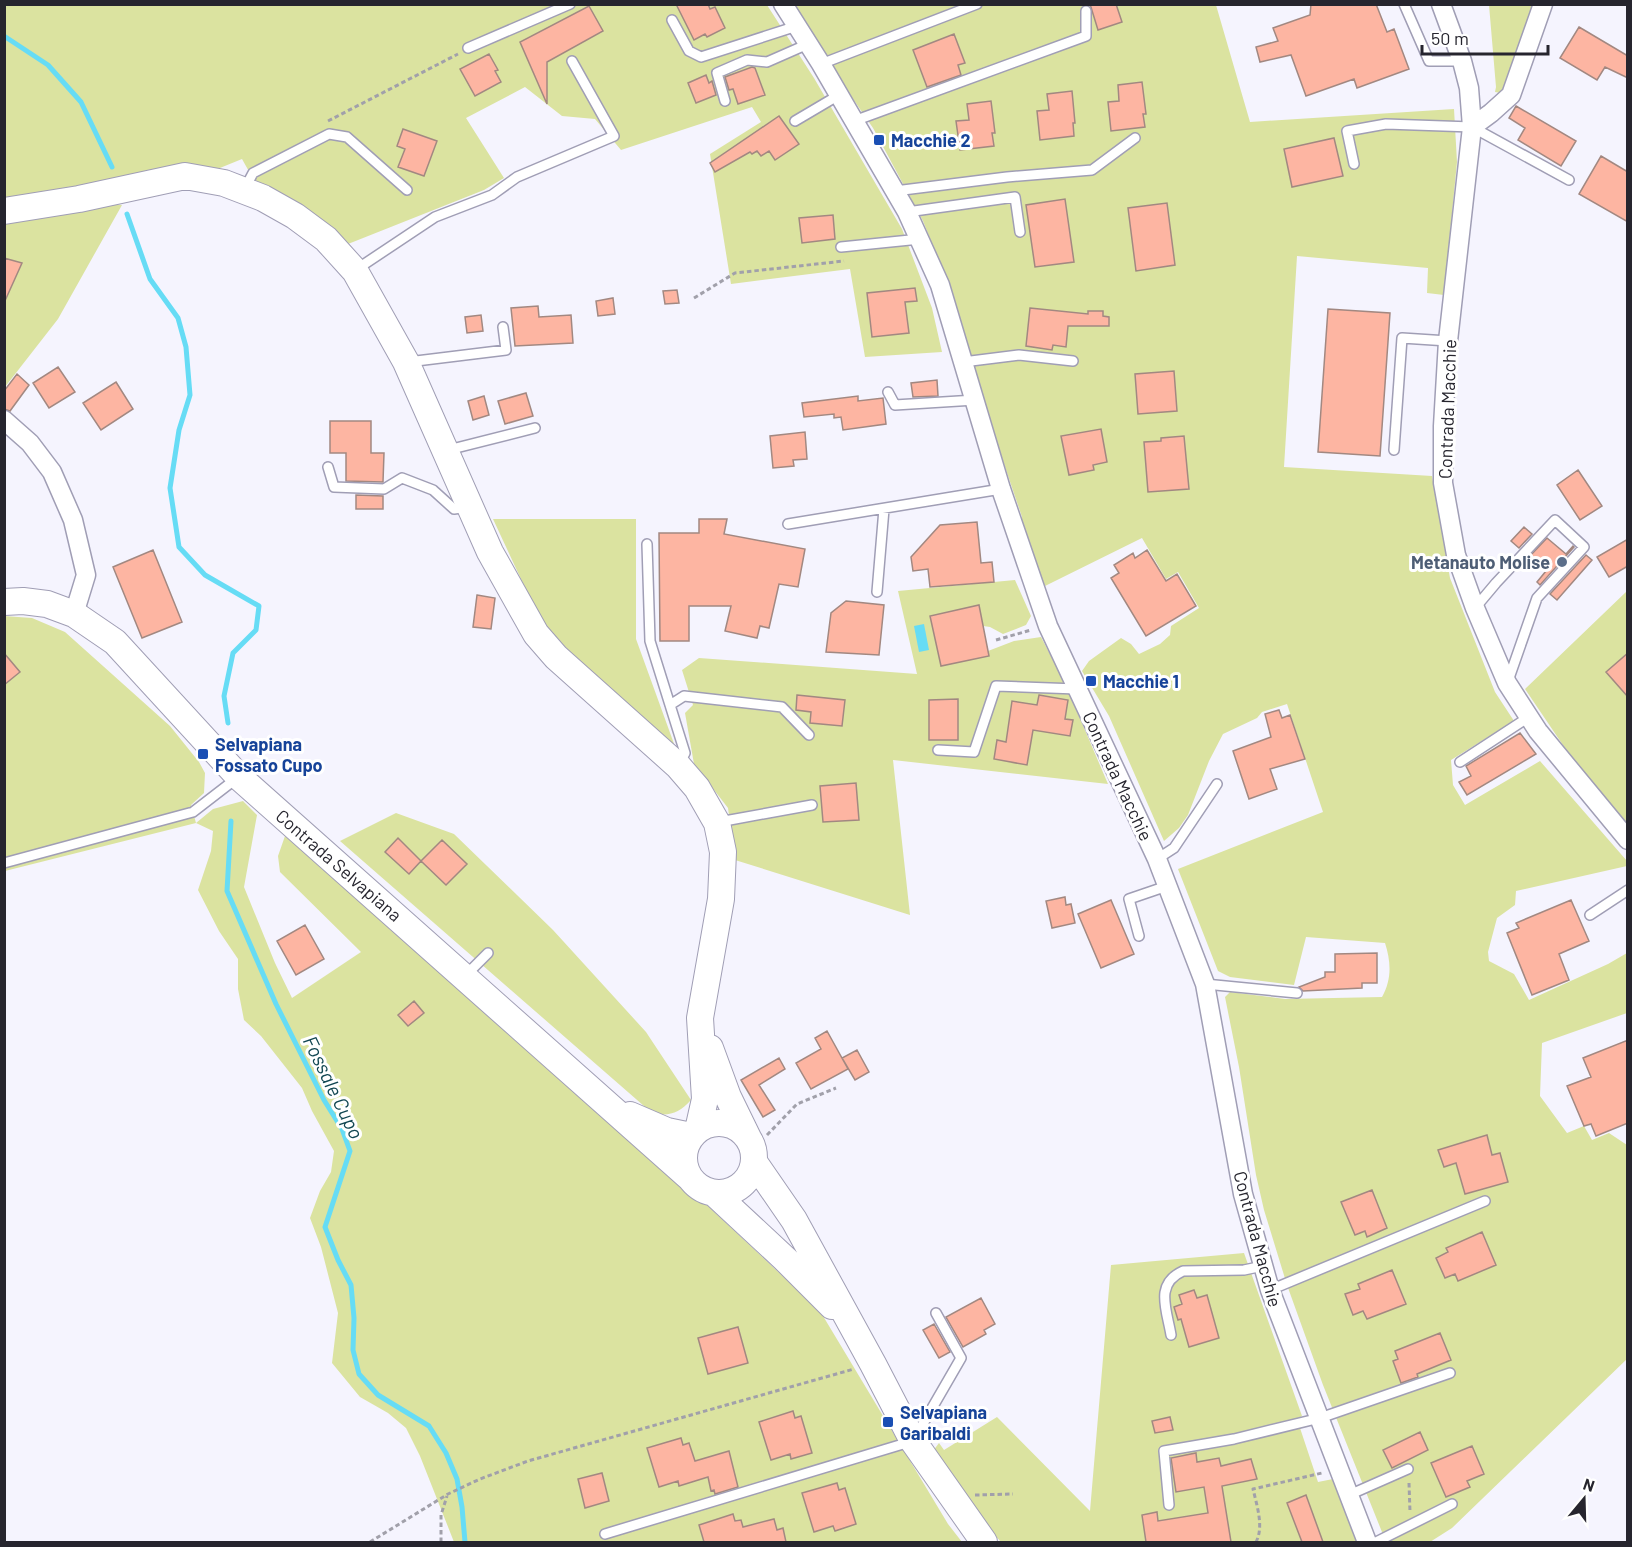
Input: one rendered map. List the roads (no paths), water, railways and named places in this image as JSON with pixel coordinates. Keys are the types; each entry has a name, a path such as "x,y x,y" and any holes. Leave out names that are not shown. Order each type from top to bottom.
{"main road":[{"path":"4,211 79,199 184,176 224,183 263,198 326,238 355,271 406,362 490,552 536,634 556,657 678,766 697,788 717,823 723,852 721,899 700,1018 705,1099 684,1156 684,1163 688,1176 699,1188 714,1193 728,1193 741,1187 750,1176 752,1150 728,1097 700,1018"},
{"name":"Contrada Selvapiana","path":"4,603 23,601 47,604 74,614 114,642 239,777 688,1176"},
{"name":"Contrada Selvapiana","path":"613,1108 667,1131 694,1133"},
{"path":"694,1133 711,1124 725,1123 738,1128 794,1220 913,1441 984,1542"},
{"path":"714,1193 854,1328"}],"street":[{"name":"Contrada Macchie","path":"783,4 821,64 907,212 940,285 1001,489 1048,626 1157,859 1205,984 1243,1194 1263,1266 1270,1290 1367,1542"},
{"name":"Contrada Macchie","path":"1441,4 1462,61 1469,88 1472,127 1448,341 1443,426 1443,483 1456,555 1475,608 1508,683 1538,731 1628,840"},
{"path":"1472,127 1511,95 1543,4"},
{"path":"4,420 30,443 52,472 73,520 86,575 74,614"}],"lane":[{"path":"468,48 570,4"},
{"path":"946,4 951,15"},
{"path":"821,64 977,4"},
{"path":"1404,4 1429,61 1462,61"},
{"path":"854,121 1086,36 1086,11"},
{"path":"672,20 689,51 701,57 797,26"},
{"path":"725,100 717,73 747,60 767,62 808,44"},
{"path":"355,271 435,217 492,195 517,177 614,136 572,61"},
{"path":"795,121 839,95"},
{"path":"1354,164 1347,131 1386,124 1472,127 1569,180"},
{"path":"244,190 253,173 329,134 347,136 407,190"},
{"path":"895,191 1007,177 1092,170 1135,138"},
{"path":"907,212 1015,197 1020,232"},
{"path":"841,247 920,239"},
{"path":"406,362 506,350 503,327"},
{"path":"1394,450 1402,338 1448,341"},
{"path":"963,362 1019,355 1073,361"},
{"path":"888,392 895,405 975,400"},
{"path":"445,450 535,428"},
{"path":"328,466 334,487 384,489 402,478 433,490 454,509 470,507"},
{"path":"788,524 1001,489"},
{"path":"877,592 884,508"},
{"path":"1475,608 1555,520 1584,547 1537,598 1508,683"},
{"path":"647,544 650,641 685,753 678,766"},
{"path":"938,750 974,752 996,686 1077,689"},
{"path":"670,705 684,696 782,707 809,735"},
{"path":"1460,762 1529,717"},
{"path":"4,863 193,812 239,777"},
{"path":"1157,859 1174,848 1217,784"},
{"path":"717,823 812,805"},
{"path":"1139,936 1129,899 1167,886"},
{"path":"1590,915 1628,890"},
{"path":"465,976 488,953"},
{"path":"1205,984 1297,993"},
{"path":"1270,1290 1485,1201"},
{"path":"1171,1335 1163,1292 1168,1281 1175,1275 1183,1271 1244,1270 1263,1266"},
{"path":"605,1534 913,1441 961,1358 936,1313"},
{"path":"1169,1504 1164,1451 1234,1439 1320,1418 1450,1373"},
{"path":"1349,1496 1408,1469"},
{"path":"1376,1542 1452,1503"}],"water":[{"path":"924,624 929,650 919,652 914,626"}],"waterway":[{"name":"Fossale Cupo","path":"4,36 48,65 81,102 112,167"},
{"name":"Fossale Cupo","path":"127,214 150,279 178,318 186,347 190,395 179,430 170,488 179,547 205,575 259,606 256,630 233,653 224,696 228,723"},
{"name":"Fossale Cupo","path":"231,821 227,891 276,1004 324,1100 342,1129 350,1151 325,1227 351,1285 354,1318 353,1350 359,1374 378,1395 429,1426 446,1453 457,1479 465,1542"}],"place":[{"name":"Macchie 2","path":"879,140"},
{"name":"Metanauto Molise","path":"1562,562"},
{"name":"Macchie 1","path":"1091,681"},
{"name":"Selvapiana Fossato Cupo","path":"203,754"},
{"name":"Selvapiana Garibaldi","path":"888,1422"}]}
